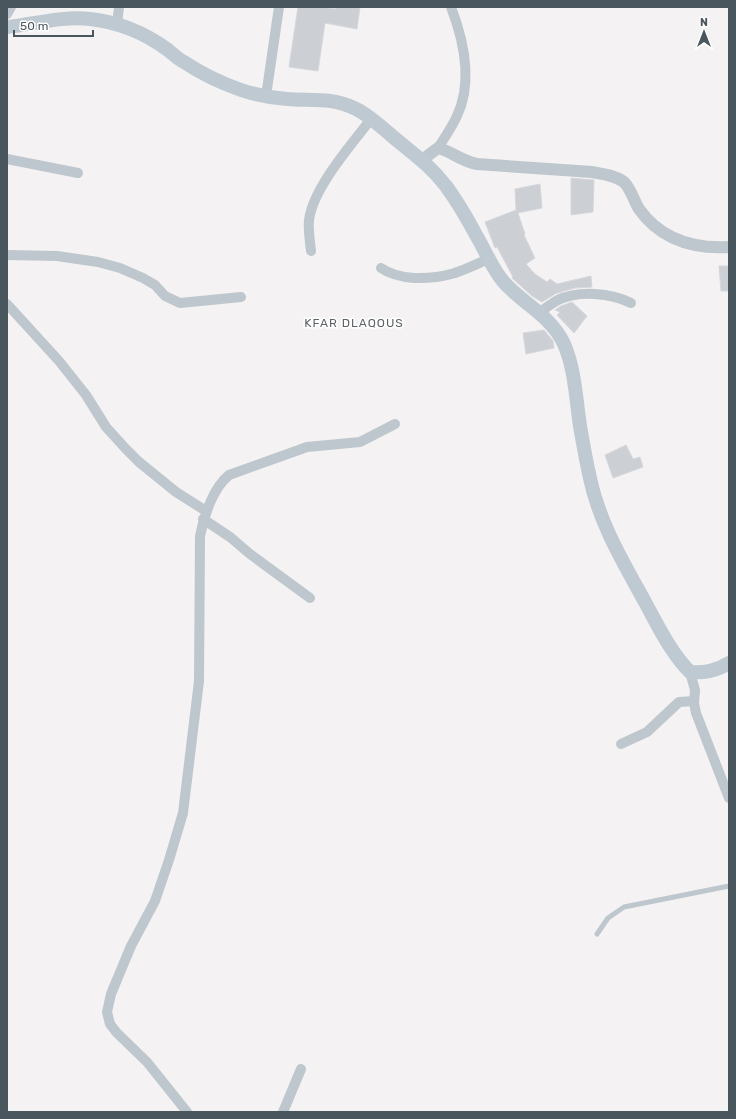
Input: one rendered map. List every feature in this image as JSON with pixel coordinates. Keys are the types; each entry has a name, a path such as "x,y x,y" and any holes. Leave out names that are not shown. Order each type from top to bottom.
{"main road":[{"path":"7,27 72,18 92,19 117,24 150,39 167,49 183,62 213,79 241,90 287,99 332,100 357,109 422,160 447,188 476,234 488,259 502,280 514,293 531,307 540,312 557,332 564,345 577,398 580,426 597,505 620,556 652,616 680,662 690,672 702,673 715,671 729,664"}],"street":[{"path":"7,14 11,7"},
{"path":"117,24 119,7"},
{"path":"266,96 279,7"},
{"path":"422,160 438,148 458,115 465,88 466,73 459,26 451,7"},
{"path":"311,251 309,220 316,200 335,167 371,119"},
{"path":"438,148 448,151 462,160 477,164 592,172 610,176 624,183 640,210 658,229 682,242 697,246 729,247"},
{"path":"7,159 78,173"},
{"path":"7,255 57,256 98,262 120,268 143,278 155,285 165,296 180,303 241,297"},
{"path":"381,268 388,273 401,276 439,278 465,270 488,259"},
{"path":"540,312 558,300 580,295 614,296 631,303"},
{"path":"7,304 59,361 86,395 106,427 139,462 205,515 250,554 310,598"},
{"path":"187,1112 147,1062 117,1033 110,1024 107,1012 111,994 131,946 155,901 183,814 200,681 200,536 205,515 221,483 229,475 307,447 360,442 395,424"},
{"path":"690,672 695,690 694,700 696,713 729,798"},
{"path":"621,744 647,732 679,702 694,700"},
{"path":"283,1112 301,1069"}],"lane":[{"path":"597,934 608,918 624,907 729,886"}],"building":[{"path":"298,7 336,9 337,7 360,7 357,29 325,23 318,71 289,67"},
{"path":"571,178 594,180 593,212 571,215"},
{"path":"540,184 542,208 518,213 525,234 524,235 535,258 526,264 535,274 547,282 550,279 557,284 591,276 592,287 575,288 564,291 555,294 542,302 532,296 512,278 513,277 497,247 495,248 485,222 516,210 515,189"},
{"path":"719,266 729,266 729,291 721,291"},
{"path":"572,302 587,316 574,333 557,315 560,312 555,310"},
{"path":"544,330 553,341 554,348 526,354 523,333"},
{"path":"626,445 633,459 640,457 643,467 613,478 605,455"}],"district":[{"name":"KFAR DLAQOUS","path":"354,323"}]}
